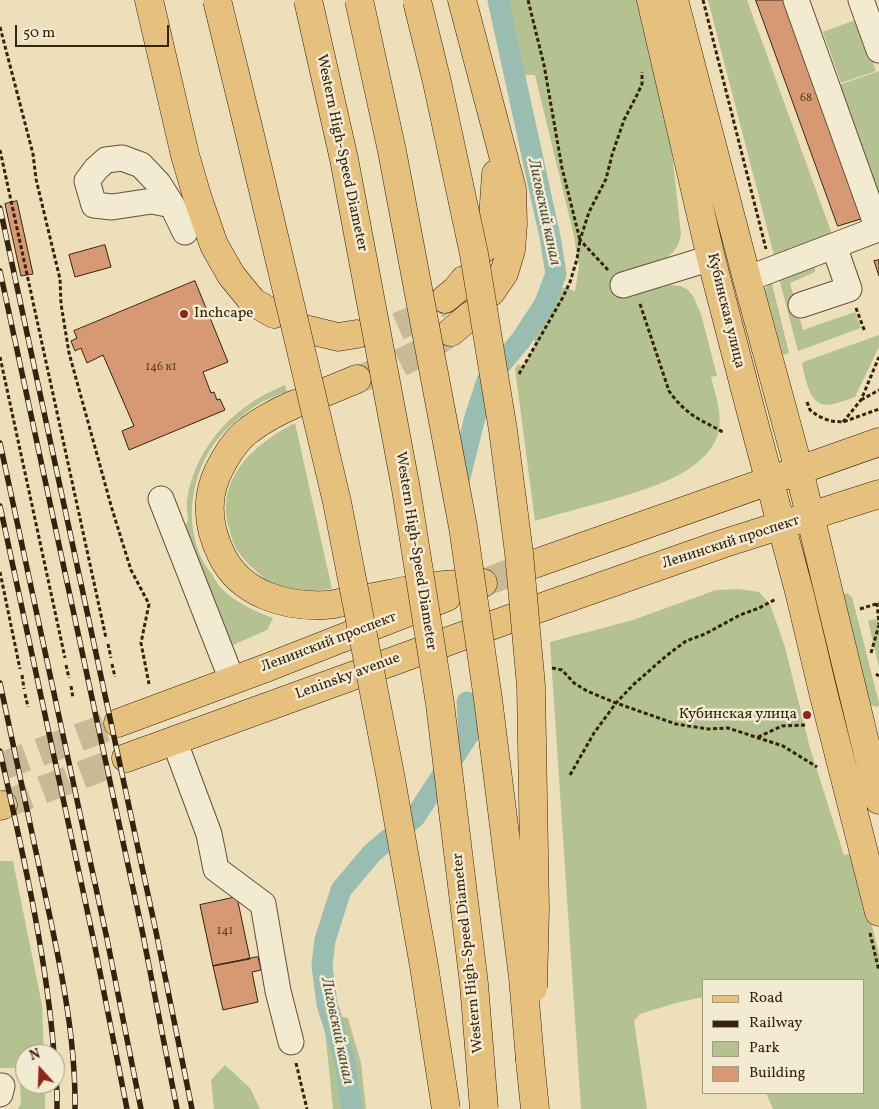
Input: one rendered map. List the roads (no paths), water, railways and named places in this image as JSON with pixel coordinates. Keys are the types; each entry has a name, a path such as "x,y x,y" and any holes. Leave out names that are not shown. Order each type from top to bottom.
{"main road":[{"path":"149,0 185,155 214,245 231,275 253,302 274,314"},
{"path":"216,0 337,502 392,784 424,966 446,1109"},
{"name":"Western High-Speed Diameter","path":"308,0 344,159 406,489 441,713 474,984 484,1109"},
{"path":"359,0 392,151 463,527 488,699 523,977 535,1109"},
{"path":"417,0 437,82 474,254 503,430 519,553 531,686 535,910 530,1060"},
{"path":"462,0 512,189 513,224 511,250 504,274 491,292"},
{"name":"Кубинская улица","path":"651,0 711,258 782,525 879,912"},
{"name":"Кубинская улица","path":"674,0 760,274 799,470 871,730 879,800"},
{"path":"483,250 493,218 496,133"},
{"path":"445,299 464,280"},
{"path":"305,329 338,337 356,334"},
{"path":"323,393 357,379"},
{"name":"Ленинский проспект","path":"118,722 232,680 483,582 434,586 326,605 291,604 256,592 238,579 225,562 214,542 209,520 211,494 215,479 226,455 247,431 295,404"},
{"path":"534,564 879,442"},
{"path":"811,516 879,494"},
{"name":"Ленинский проспект","path":"126,758 551,604 722,544 811,516"}],"lane":[{"path":"760,274 878,229 796,0"},
{"path":"861,0 879,50"},
{"path":"172,204 184,232"},
{"path":"801,305 849,289 834,246"},
{"path":"623,285 711,258"},
{"path":"161,499 232,680"},
{"path":"174,740 209,834 216,869 263,904 278,991 291,1042"},
{"path":"0,1086 2,1086 0,1094"}],"waterway":[{"name":"Лиговский канал","path":"457,489 475,417 487,381 521,340 544,305 556,274 550,237 498,0"},
{"name":"Лиговский канал","path":"352,1109 345,1061 327,1004 322,965 325,940 341,890 372,853 415,817 469,734 467,702"}],"tunnel":[{"path":"357,334 387,331 422,316 442,301"},
{"path":"361,378 392,367 418,354 447,335"},
{"path":"483,583 534,564"},
{"path":"0,767 118,723"},
{"path":"3,805 126,758"}],"railway":[{"path":"0,208 155,927 192,1109"},
{"path":"0,271 142,930 177,1109"},
{"path":"0,443 107,939 141,1109"},
{"path":"0,506 94,942 127,1109"},
{"path":"0,683 65,994 73,1052 75,1109"},
{"path":"0,751 25,864 39,939 53,1044"},
{"path":"57,1094 57,1109"}],"place":[{"name":"Inchcape","path":"184,314"},
{"name":"Кубинская улица","path":"807,715"}]}
